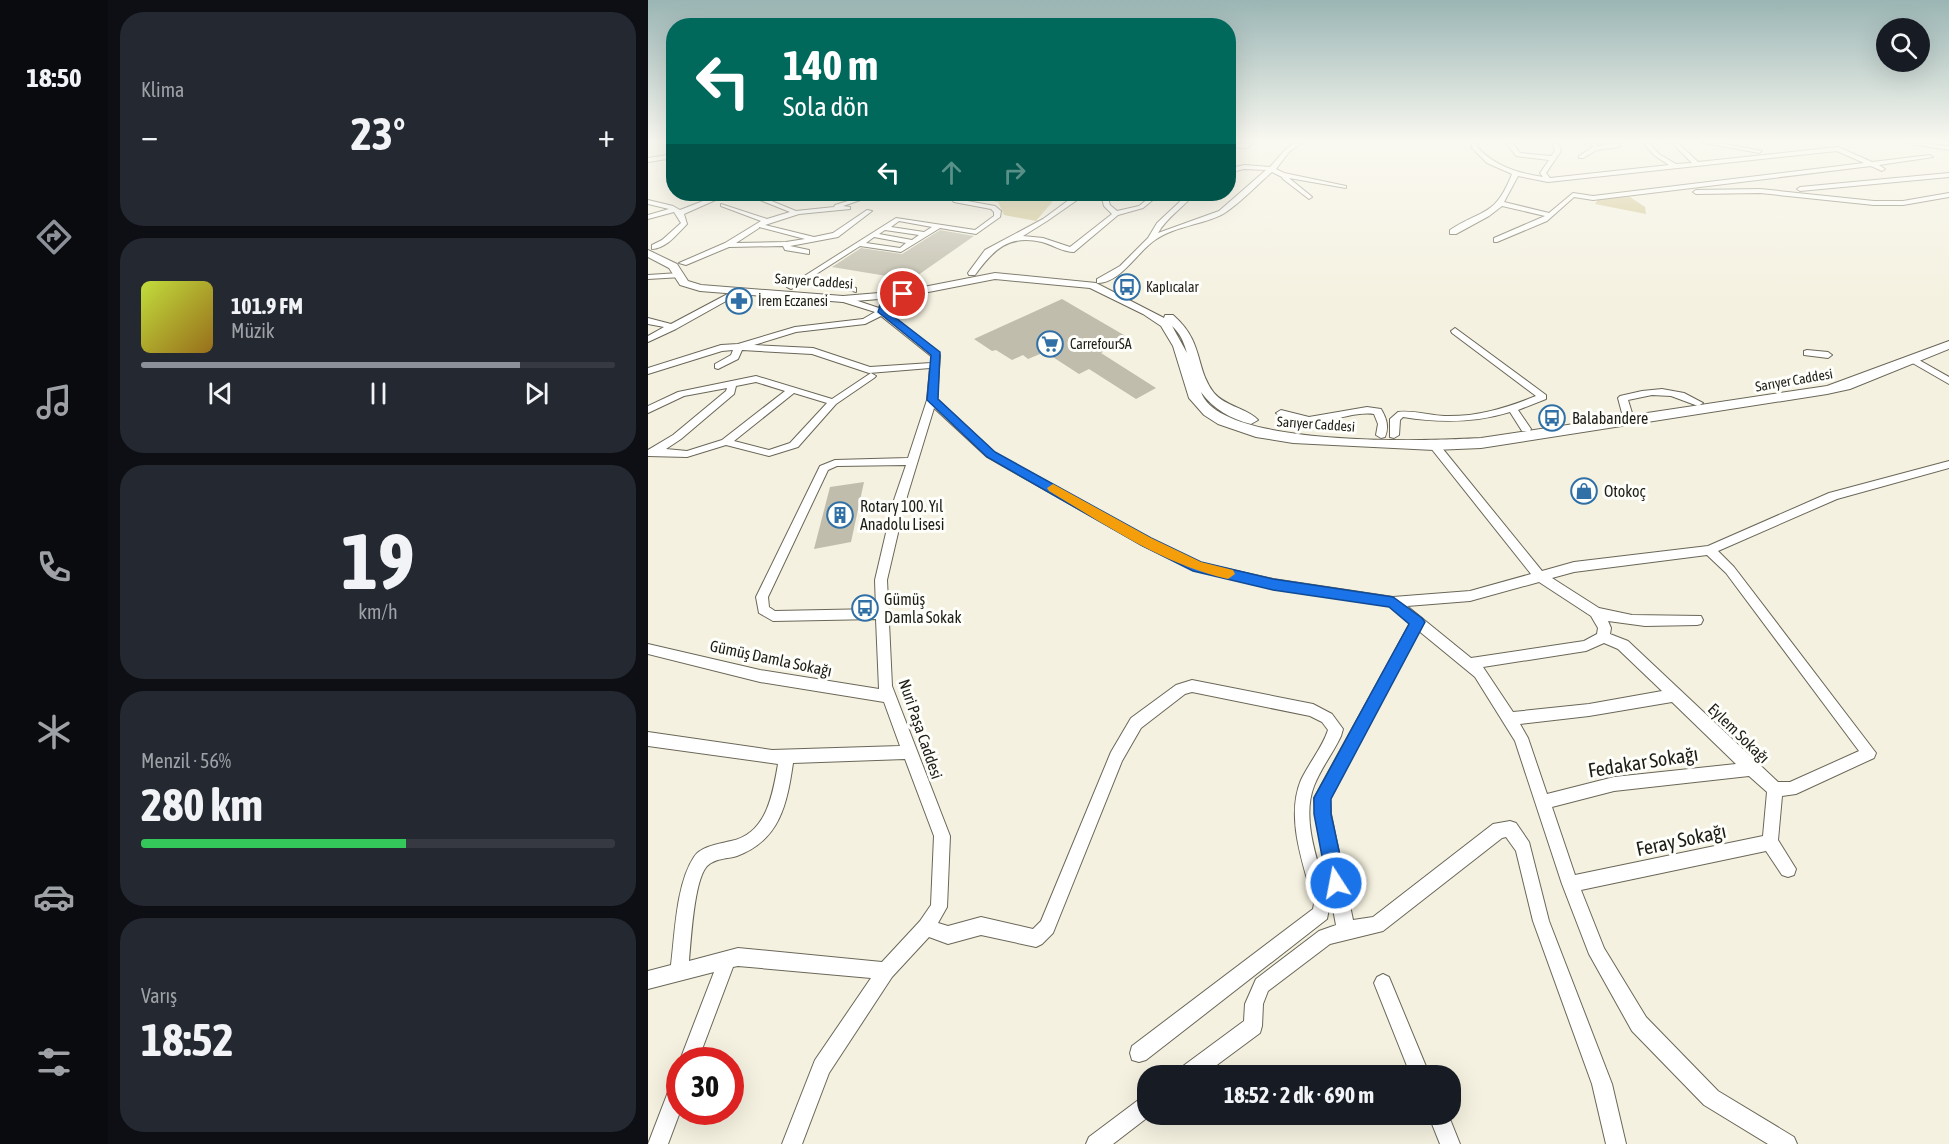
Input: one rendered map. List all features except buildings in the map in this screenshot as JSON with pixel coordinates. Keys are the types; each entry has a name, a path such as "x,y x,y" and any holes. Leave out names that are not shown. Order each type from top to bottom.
{"main road":[{"name":"Sarıyer Caddesi","path":"650,249 704,282 870,291 918,286 972,276 1004,276 1096,283 1133,295 1178,324 1191,342 1208,392 1215,401 1235,414 1285,429 1387,435 1463,435 1526,429 1698,403 1842,377 1949,336"},
{"name":"Sarıyer Caddesi","path":"678,268 691,286 740,291 791,288 843,299 887,296 972,276"},
{"name":"Sarıyer Caddesi","path":"1096,283 1165,324 1179,346 1196,398 1223,421 1256,433 1293,439 1434,445 1524,438 1827,390 1845,386 1949,345"},
{"path":"843,299 850,296 853,290"},
{"path":"870,291 887,296"}],"street":[{"path":"1453,232 1497,208 1504,195"},
{"path":"1497,240 1523,231 1550,215 1573,195"},
{"path":"1576,195 1593,198 1615,195"},
{"path":"1790,195 1885,203 1903,203 1947,195"},
{"path":"648,217 678,211 706,201"},
{"path":"767,201 793,211"},
{"path":"827,209 853,201"},
{"path":"791,288 898,219 976,232 997,217 998,211 993,207 956,201"},
{"path":"972,276 988,252 1016,237 1071,201"},
{"path":"1106,201 1107,206 1116,214"},
{"path":"1016,237 1042,240 1071,250 1116,214 1141,207 1148,201"},
{"path":"1151,239 1158,222 1186,201"},
{"path":"1096,283 1123,268 1151,239 1166,231 1221,212 1234,201"},
{"path":"648,202 678,211 685,223 664,242 650,249"},
{"path":"1499,203 1550,215"},
{"path":"723,205 767,224 818,239"},
{"path":"648,278 678,268 733,244 793,211 848,208"},
{"path":"733,244 786,244 835,235 869,211"},
{"path":"733,244 758,225 767,224"},
{"path":"859,244 901,250 938,226"},
{"path":"884,228 925,234"},
{"path":"873,235 912,242"},
{"path":"786,244 788,248 806,252"},
{"path":"648,339 740,291"},
{"path":"739,347 795,330 865,321 882,312 887,296"},
{"path":"648,371 721,348 739,347 813,351 869,370 935,365 936,355 882,312 843,299"},
{"path":"648,321 673,327"},
{"path":"1387,435 1395,419 1401,414 1450,421 1513,409 1543,397 1455,331"},
{"path":"718,366 735,357 739,347"},
{"path":"1807,353 1828,355"},
{"path":"1912,359 1949,381"},
{"name":"Nuri Paşa Caddesi","path":"792,1144 822,1067 886,971 926,927 939,907 942,836 908,752 885,686 881,580 899,503 932,400 935,365"},
{"path":"726,441 769,453 794,446 833,402 871,376"},
{"path":"648,410 681,394 756,379 833,402"},
{"path":"651,453 731,392 732,383"},
{"path":"651,453 687,454 726,441 792,390"},
{"path":"1628,413 1623,398 1647,392 1682,395 1698,403"},
{"path":"932,400 991,455 1146,542 1198,567 1273,585 1393,602 1470,596 1538,575 1574,567 1710,550 1833,496 1949,464"},
{"path":"1281,413 1311,422 1332,420 1371,409 1378,411 1387,435"},
{"path":"1513,409 1526,429"},
{"path":"1434,445 1538,575 1594,612 1614,619 1638,622 1697,620"},
{"path":"882,614 773,616 764,609 762,597 820,471 836,463 913,461"},
{"path":"1710,550 1737,580 1869,753 1791,789 1775,789 1770,842 1788,869"},
{"path":"1393,602 1480,673 1521,738 1570,884 1598,954 1639,1024 1711,1098 1786,1144"},
{"path":"1469,664 1586,646 1603,637 1605,628 1594,612"},
{"path":"1346,930 1323,814 1322,798 1417,622"},
{"name":"Eylem Sokağı","path":"1603,637 1623,645 1751,769 1775,789"},
{"name":"Gümüş Damla Sokağı","path":"648,649 760,676 889,697"},
{"path":"926,927 948,935 981,926 1036,938 1047,927 1111,768 1131,731 1136,723 1180,689 1192,686 1313,710 1327,718 1336,729 1332,744 1308,783 1302,800 1302,819 1322,904 1321,913 1139,1053"},
{"path":"1509,719 1589,710 1675,695"},
{"path":"648,739 772,757 908,752"},
{"path":"679,970 687,906 700,862 712,854 746,846 769,823 780,801 787,756"},
{"name":"Fedakar Sokağı","path":"1543,802 1614,783 1751,769"},
{"path":"1201,1065 1253,1026 1254,1004 1262,986 1325,937 1346,930 1377,925 1498,830 1510,829 1523,848 1541,921 1602,1084 1616,1144"},
{"name":"Feray Sokağı","path":"1570,884 1770,842"},
{"path":"648,980 679,970 738,957 886,971"},
{"path":"694,1047 727,960"},
{"path":"1383,983 1417,1065"},
{"path":"1096,1144 1137,1113"},
{"path":"658,1144 666,1123"},
{"path":"1442,1125 1450,1144"}],"shaded area":[{"path":"1630,197 1645,207 1646,214 1595,204 1599,198"},
{"path":"993,201 1053,201 1036,221 1004,215 998,202"}],"slow traffic":[{"path":"1053,488 1146,542 1198,567 1228,574"}],"place":[{"name":"Kaplıcalar","path":"1127,287"},
{"name":"İrem Eczanesi","path":"739,301"},
{"name":"CarrefourSA","path":"1050,344"},
{"name":"Balabandere","path":"1552,418"},
{"name":"Otokoç","path":"1584,491"},
{"name":"Rotary 100. Yıl Anadolu Lisesi","path":"840,515"},
{"name":"Gümüş Damla Sokak","path":"865,608"}],"route":[{"path":"903,294 887,296 882,312 936,355 932,400 991,455 1146,542 1198,567 1273,585 1393,602 1417,622 1322,798 1336,883"}]}
